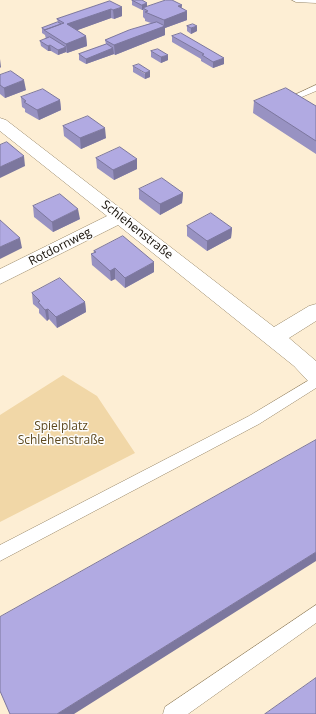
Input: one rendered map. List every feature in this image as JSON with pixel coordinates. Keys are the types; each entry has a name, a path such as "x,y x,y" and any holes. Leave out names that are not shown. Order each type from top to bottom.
{"street":[{"name":"Schlehenstraße","path":"2,126 302,360 316,375"},
{"name":"Rotdornweg","path":"0,277 120,217"},
{"path":"273,338 316,311"}],"lane":[{"path":"296,0 316,1"},
{"path":"316,88 290,99 316,114"},
{"path":"0,553 254,420 316,381"},
{"path":"172,714 316,613"}],"green space":[{"name":"Spielplatz Schlehenstraße","path":"63,375 97,396 135,453 0,522 0,415"}],"building":[{"path":"132,0 142,0 147,3 142,5"},
{"path":"166,0 172,0 182,5 178,6 187,11 164,20 145,12 148,11 143,8"},
{"path":"110,1 122,7 113,10 111,9 67,24 86,36 66,44 44,30 64,23 57,19"},
{"path":"58,22 61,24 45,30 42,28"},
{"path":"157,22 165,26 114,45 105,40 129,30"},
{"path":"193,24 197,26 191,28 187,26"},
{"path":"181,33 224,58 213,62 202,55 204,54 172,36"},
{"path":"50,37 66,47 58,50 40,41"},
{"path":"107,44 113,48 86,59 79,54"},
{"path":"158,49 168,55 161,57 151,51"},
{"path":"139,64 150,71 145,73 133,66"},
{"path":"11,71 24,80 4,88 0,85 0,75"},
{"path":"286,88 316,106 316,141 254,101"},
{"path":"43,89 60,100 37,110 24,102 26,101 21,97"},
{"path":"88,116 105,128 80,138 63,126"},
{"path":"7,142 24,156 0,167 0,145"},
{"path":"120,147 137,159 113,170 96,158"},
{"path":"162,178 183,193 160,204 139,189"},
{"path":"60,194 78,209 52,222 33,206"},
{"path":"211,213 232,228 207,241 187,226"},
{"path":"0,220 20,238 0,247"},
{"path":"123,236 154,262 125,278 115,268 110,271 91,254"},
{"path":"60,278 85,302 56,317 48,309 45,310 38,302 40,301 32,293"},
{"path":"316,440 316,552 57,714 10,714 0,691 0,617"},
{"path":"316,678 316,714 265,714"}]}
